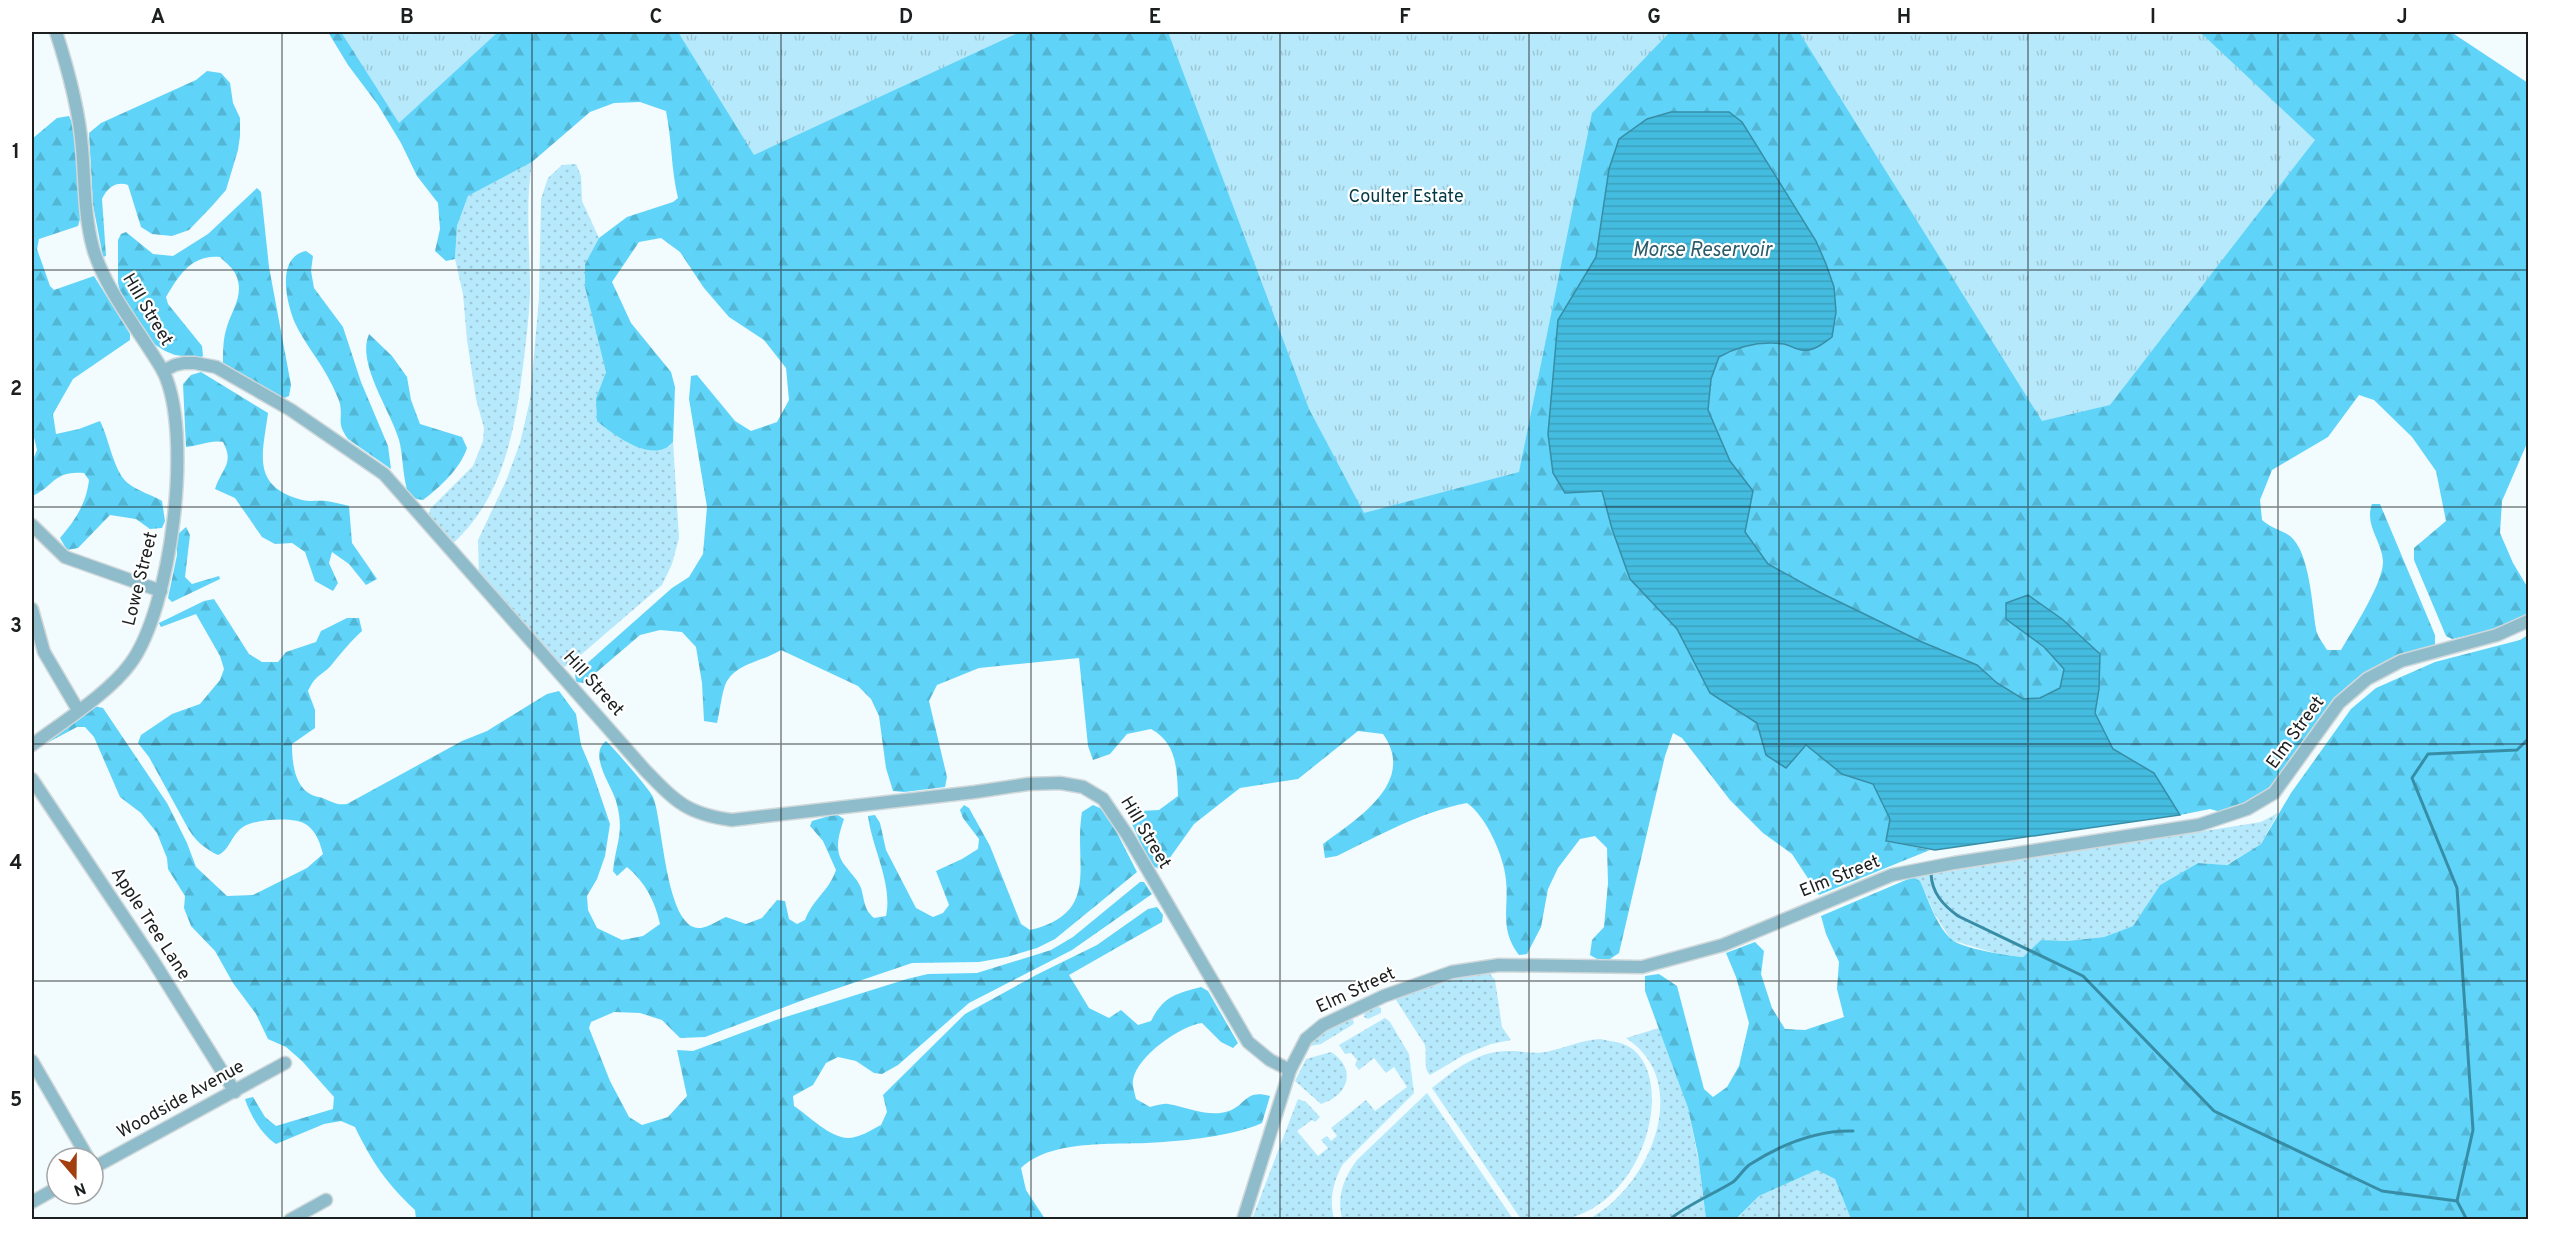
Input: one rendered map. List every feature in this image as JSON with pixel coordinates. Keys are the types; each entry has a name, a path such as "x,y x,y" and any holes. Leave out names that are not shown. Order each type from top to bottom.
{"street":[{"name":"Hill Street","path":"56,32 79,122 84,196 94,250 109,282 163,371 184,363 216,367 291,410 384,474 645,770 685,808 706,817 732,820 1049,783 1083,787 1103,799 1128,836 1248,1042 1270,1060 1290,1070"},
{"name":"Lowe Street","path":"32,746 102,692 129,666 140,650 161,591 174,515 177,445 171,395 163,371"},
{"path":"32,525 65,557 161,591"},
{"path":"32,609 44,652 78,710"},
{"name":"Elm Street","path":"1243,1220 1290,1070 1306,1039 1323,1025 1384,996 1452,972 1499,965 1642,967 1723,945 1892,875 1954,863 2199,825 2247,809 2274,793 2339,703 2367,679 2401,660 2497,635 2529,621"},
{"name":"Apple Tree Lane","path":"32,779 152,959 235,1092"},
{"path":"32,1062 81,1146"},
{"name":"Woodside Avenue","path":"105,1161 285,1063"},
{"path":"290,1220 326,1200"}],"green space":[{"path":"328,32 2451,32 2528,83 2528,441 2502,501 2500,533 2513,563 2528,588 2528,617 2494,630 2452,639 2446,636 2414,560 2414,548 2446,521 2436,471 2412,437 2374,400 2359,395 2328,437 2272,470 2260,500 2262,520 2290,536 2297,544 2306,566 2318,634 2327,650 2341,650 2366,606 2382,570 2382,554 2370,519 2372,504 2380,504 2435,635 2435,645 2401,655 2359,677 2335,702 2273,785 2246,803 2221,812 2210,809 2180,815 2154,773 2113,749 2095,713 2099,689 2100,654 2006,619 2044,647 2064,669 2060,688 2040,698 2023,699 1997,683 1977,665 1922,642 1819,592 1768,564 1745,532 1753,491 1730,461 1708,410 1711,379 1719,357 1734,350 1750,345 1775,343 1810,350 1832,337 1834,287 1816,241 1742,122 1609,169 1596,257 1558,320 1565,493 1602,491 1612,529 1630,579 1677,629 1710,693 1757,723 1766,755 1806,745 1842,774 1873,784 1890,819 1886,841 1930,850 1819,895 1792,854 1763,833 1730,800 1682,738 1673,733 1665,756 1619,953 1604,963 1590,955 1592,940 1604,927 1608,883 1607,848 1595,836 1580,839 1558,868 1548,889 1541,927 1527,954 1519,955 1513,946 1507,927 1507,890 1502,860 1493,837 1481,817 1467,803 1417,818 1337,856 1325,858 1323,844 1352,823 1379,797 1388,783 1393,768 1392,751 1383,734 1358,731 1298,779 1240,788 1194,824 1159,869 1151,865 1131,822 1131,814 1159,810 1178,796 1176,767 1171,749 1160,735 1151,729 1127,734 1110,754 1093,760 1088,746 1079,658 979,668 937,685 929,701 947,777 945,787 904,792 893,791 886,768 879,716 871,699 858,686 781,650 744,666 732,675 724,689 717,723 704,721 702,683 696,647 682,632 660,630 640,635 584,683 576,682 575,674 672,588 689,577 703,554 707,507 689,399 691,376 697,375 735,421 751,431 777,422 789,400 786,368 764,340 729,317 704,288 680,252 661,238 639,242 612,282 631,323 671,372 675,387 673,442 656,451 645,449 624,440 605,427 597,421 596,398 606,372 585,287 585,264 599,238 627,217 673,202 678,198 666,111 640,102 614,103 590,112 532,162 468,196 457,226 455,259 446,261 435,251 440,229 438,203 417,176 401,143 378,105 348,65"},
{"path":"341,32 498,32 399,123"},
{"path":"678,32 1020,32 754,155"},
{"name":"Coulter Estate","path":"1168,32 1670,32 1592,113 1519,472 1364,513 1309,409"},
{"path":"1799,32 2200,32 2315,140 2110,405 2042,421"},
{"path":"207,71 221,73 230,83 233,103 240,118 238,150 226,190 189,230 172,236 152,234 141,227 128,185 112,186 102,199 106,256 103,257 93,205 89,133 101,123 196,80"},
{"path":"69,116 77,151 80,219 78,226 39,239 37,249 50,286 54,290 94,276 130,334 130,340 73,379 53,414 56,434 100,421 119,472 129,484 162,501 165,521 162,528 150,529 136,519 110,515 78,548 67,550 60,538 79,512 89,480 84,473 66,474 32,496 32,462 37,450 32,429 32,139 57,118"},
{"path":"532,162 528,211 530,303 516,414 504,462 495,485 469,526 452,544 429,516 430,509 473,466 483,441 484,428 476,399 463,294 455,259 457,226 468,196"},
{"path":"576,164 581,176 582,201 599,238 585,264 606,372 596,398 669,447 673,442 679,538 672,564 662,585 569,665 563,667 479,574 478,540 506,481 520,443 530,400 539,298 541,199 548,178 562,165"},
{"path":"257,188 261,192 269,267 291,385 289,396 282,399 223,363 225,334 239,290 235,272 220,257 202,259 187,268 166,297 168,304 202,346 203,356 200,358 175,355 154,344 141,328 121,295 118,283 118,240 121,234 126,232 153,254 173,256 208,234"},
{"path":"306,251 313,256 311,271 314,288 343,327 361,382 388,446 391,469 348,439 344,433 336,393 295,323 287,293 287,271 290,262 297,255"},
{"path":"369,334 392,356 407,377 411,400 420,424 462,437 467,448 464,456 443,483 423,500 412,497 406,486 399,440 376,387 367,359 366,346"},
{"path":"201,372 268,413 263,454 267,477 274,486 285,494 302,500 326,501 349,506 352,543 377,579 366,585 349,564 332,552 329,563 338,583 333,591 315,581 305,552 292,543 275,544 262,537 235,498 215,489 226,466 228,456 223,442 186,447 183,384 191,375"},
{"path":"186,527 190,535 185,577 192,584 219,576 220,579 172,602 168,598 177,555 177,535"},
{"path":"214,599 249,654 262,662 278,662 286,652 316,642 321,631 347,618 359,618 362,631 317,677 308,691 315,710 315,728 292,744 295,773 301,786 312,795 336,803 347,804 462,741 487,731 547,694 559,691 576,714 581,745 610,824 605,856 597,879 587,896 588,910 597,928 622,940 643,936 660,924 652,900 639,879 627,867 617,876 613,871 620,821 616,801 600,762 601,747 606,741 653,797 673,894 680,912 689,924 701,928 726,917 746,924 762,918 777,900 785,901 789,919 797,924 805,920 836,870 823,841 810,826 812,821 836,814 844,819 838,845 840,857 860,885 866,908 874,918 886,916 887,904 887,891 868,816 875,815 880,823 886,850 916,908 933,917 943,913 949,905 936,871 978,849 979,839 963,818 960,810 964,805 969,808 990,846 1021,924 1030,930 1053,922 1067,912 1076,899 1080,884 1082,812 1093,805 1102,809 1113,825 1137,872 1055,939 1037,948 979,962 912,963 705,1037 680,1038 662,1020 640,1013 614,1012 591,1022 589,1028 610,1081 629,1117 642,1125 668,1117 687,1096 677,1050 693,1051 776,1020 907,979 928,974 977,973 1051,950 1073,937 1140,882 1144,882 1152,894 1072,950 969,1003 898,1065 882,1074 874,1073 856,1061 838,1057 826,1063 813,1085 793,1096 794,1106 831,1133 847,1138 855,1137 881,1125 887,1112 883,1095 965,1014 1097,945 1148,909 1157,907 1163,915 1162,922 1069,975 1089,1008 1109,1018 1121,1010 1138,1025 1151,1021 1161,1006 1177,994 1201,987 1208,991 1238,1043 1233,1048 1221,1042 1202,1023 1182,1030 1142,1061 1133,1080 1136,1099 1150,1107 1166,1104 1221,1113 1235,1108 1251,1096 1262,1094 1270,1096 1262,1123 1239,1131 1187,1140 1069,1147 1035,1158 1021,1168 1026,1190 1045,1219 416,1219 415,1210 380,1171 355,1127 341,1121 324,1124 276,1144 261,1130 245,1099 253,1097 265,1117 276,1126 333,1109 334,1097 302,1061 286,1047 268,1039 256,1014 233,983 215,951 191,926 184,908 185,896 168,869 167,858 157,833 141,813 120,797 94,737 85,727 77,727 45,744 46,739 94,706 103,708 167,803 196,867 227,896 253,895 307,868 323,854 313,831 302,822 294,820 248,824 239,830 225,850 218,855 205,847 189,830 149,757 138,743 141,735 172,714 200,704 220,680 224,669 220,656 196,614 161,627 159,623 204,601"},
{"path":"2528,635 2528,1219 1851,1219 1835,1179 1817,1170 1759,1196 1736,1219 1706,1219 1698,1155 1688,1108 1645,991 1645,976 1659,974 1677,986 1704,1089 1713,1097 1727,1087 1739,1066 1749,1023 1736,977 1726,953 1755,942 1764,951 1761,974 1772,1008 1785,1029 1805,1030 1844,1017 1837,989 1839,962 1826,934 1821,916 1913,877 1920,881 1937,919 1951,939 1985,951 2023,957 2041,940 2067,941 2104,937 2133,926 2160,885 2198,863 2227,865 2261,844 2291,793 2351,709 2376,688 2435,662 2520,640"},
{"path":"2278,813 2261,844 2226,865 2198,863 2160,885 2133,926 2104,937 2067,941 2041,940 2023,957 1998,954 1951,940 1934,913 1920,881 1913,877 2261,822"},
{"path":"1481,973 1490,974 1495,980 1502,1027 1511,1040 1491,1044 1464,1055 1430,1075 1426,1066 1425,1045 1396,1000 1398,997 1439,982"},
{"path":"1376,1006 1381,1008 1381,1013 1368,1019 1364,1017 1365,1011"},
{"path":"1352,1017 1354,1023 1352,1025 1321,1044 1310,1046 1323,1032"},
{"path":"1385,1018 1390,1022 1409,1054 1414,1093 1343,1164 1333,1191 1334,1219 1252,1219 1298,1099 1306,1102 1320,1117 1297,1131 1318,1156 1328,1148 1321,1140 1327,1136 1331,1141 1337,1136 1331,1128 1366,1100 1375,1111 1407,1087 1394,1067 1386,1073 1374,1058 1359,1070 1355,1065 1357,1060 1351,1053 1345,1054 1339,1045"},
{"path":"1659,1028 1688,1108 1699,1163 1706,1219 1587,1220 1609,1205 1629,1185 1645,1161 1656,1134 1660,1107 1658,1081 1647,1057 1626,1038"},
{"path":"1600,1039 1631,1048 1637,1053 1648,1072 1652,1094 1650,1120 1638,1157 1616,1189 1586,1212 1562,1220 1521,1219 1432,1088 1458,1068 1487,1054 1509,1051 1546,1052"},
{"path":"1331,1052 1344,1066 1347,1074 1346,1081 1338,1094 1321,1104 1295,1081 1306,1059"},
{"path":"1427,1093 1513,1219 1342,1219 1340,1203 1342,1188 1352,1167"},
{"path":"1817,1170 1835,1179 1851,1219 1736,1220 1759,1196"}],"water":[{"name":"Morse Reservoir","path":"1671,112 1729,112 1742,122 1816,241 1834,287 1836,312 1832,337 1810,350 1775,343 1750,345 1734,350 1719,357 1711,379 1708,410 1730,461 1753,491 1745,532 1768,564 1819,592 1922,642 1977,665 1997,683 2023,699 2040,698 2060,688 2064,669 2044,647 2006,619 2006,603 2028,595 2062,619 2100,654 2099,689 2095,713 2113,749 2154,773 2180,815 1935,850 1886,841 1890,819 1873,784 1842,774 1806,745 1786,768 1766,755 1757,723 1710,693 1677,629 1630,579 1612,529 1602,491 1565,493 1553,473 1548,434 1558,320 1596,257 1609,169 1619,139 1647,119"}],"waterway":[{"path":"2467,1220 2457,1201 2473,1130 2457,888 2412,778 2428,754 2517,750 2528,739"},
{"path":"1931,874 1939,898 1958,916 2083,976 2214,1111 2382,1191 2457,1201"},
{"path":"1669,1220 1692,1204 1733,1182 1749,1165 1773,1151 1812,1136 1853,1131"}]}
